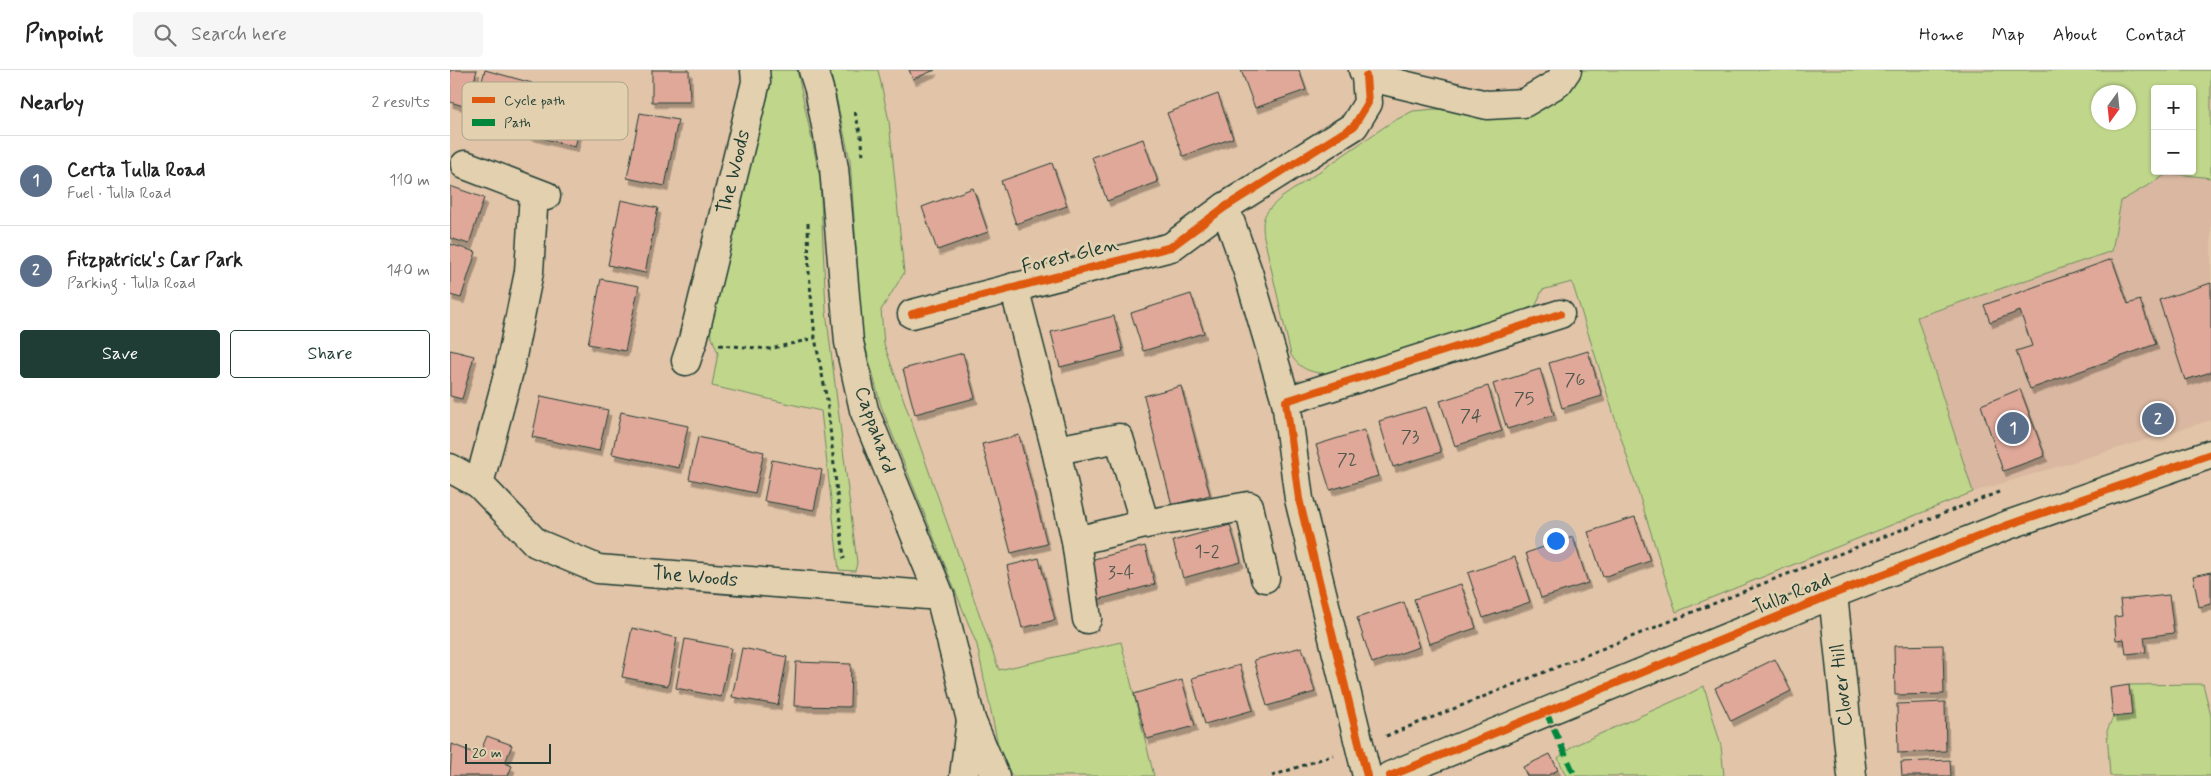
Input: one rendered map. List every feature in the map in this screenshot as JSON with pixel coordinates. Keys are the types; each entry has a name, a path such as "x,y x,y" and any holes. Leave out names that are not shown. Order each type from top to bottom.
{"street":[{"name":"The Woods","path":"690,350 756,82 755,70"},
{"name":"Cappahard","path":"813,70 820,89 834,168 849,342 864,410 940,596 971,720 995,776"},
{"path":"1364,73 1486,105 1524,103 1558,83 1567,70"},
{"name":"Forest Glen","path":"912,314 1171,247 1225,207 1354,126 1368,103 1364,73"},
{"path":"465,165 540,194 529,272 509,371 479,484"},
{"path":"1225,207 1248,272 1286,401 1299,499 1367,776"},
{"name":"Forest Glen","path":"1014,287 1056,450 1076,541 1087,619"},
{"path":"1286,401 1560,314"},
{"path":"1056,450 1119,438 1145,524"},
{"name":"Tulla Road","path":"1390,776 1833,594 2008,525 2142,476 2211,454"},
{"name":"The Woods","path":"450,468 479,484 536,543 598,569 940,596"},
{"path":"1076,541 1145,524 1249,506 1265,578"},
{"name":"Clover Hill","path":"1833,594 1852,776"},
{"path":"964,776 971,720"}],"path":[{"path":"853,105 862,141 863,161"},
{"path":"690,350 721,345 770,349 815,338"},
{"path":"1272,776 1360,746 1768,581 1999,492"}],"shaded area":[{"path":"2166,175 2211,178 2211,420 1973,492 1917,317 2112,251 2121,201"}],"green space":[{"path":"767,70 797,70 820,178 826,311 857,563 855,571 839,570 821,411 712,386 718,353 709,330"},
{"path":"830,70 878,70 889,121 904,273 881,310 884,344 999,670 1121,642 1154,776 1012,776 1000,754 977,645 881,406 862,333 850,160"},
{"path":"1579,70 2211,70 2211,178 2186,175 2196,175 2196,85 2151,85 2151,175 2166,175 2121,201 2112,251 1917,317 1973,492 1676,612 1572,282 1542,290 1533,313 1332,374 1319,373 1303,368 1291,355 1264,237 1264,219 1271,207 1281,198 1390,123 1413,111 1436,109 1495,116 1524,115 1543,109 1559,97"},
{"path":"2203,684 2211,716 2211,776 2110,776 2107,731 2113,717 2132,714 2129,685"},
{"path":"1704,686 1721,746 1724,776 1566,776 1558,758 1573,746"}],"building":[{"path":"450,70 477,70 474,82 462,82 462,106 450,102"},
{"path":"485,70 528,82 482,82"},
{"path":"652,70 689,70 690,102 652,102"},
{"path":"909,70 935,70 913,79"},
{"path":"1241,70 1299,70 1306,90 1255,108"},
{"path":"1218,94 1233,138 1183,156 1167,113"},
{"path":"640,113 678,120 665,186 627,178"},
{"path":"1143,139 1158,182 1107,201 1092,157"},
{"path":"549,140 577,140 575,147"},
{"path":"1052,163 1067,206 1016,224 1001,181"},
{"path":"450,186 484,198 469,244 450,238"},
{"path":"973,188 988,232 937,250 922,207"},
{"path":"621,200 658,208 645,273 608,265"},
{"path":"450,244 476,252 461,298 450,295"},
{"path":"2112,259 2128,304 2140,300 2156,344 2030,389 2016,351 2032,346 2020,311 1990,322 1984,305"},
{"path":"601,279 639,286 625,351 588,344"},
{"path":"2211,283 2211,372 2185,380 2159,300"},
{"path":"1191,294 1204,333 1143,351 1131,313"},
{"path":"1114,316 1123,351 1060,367 1051,332"},
{"path":"450,350 474,356 462,399 450,396"},
{"path":"1588,351 1602,396 1562,408 1549,363"},
{"path":"963,353 975,398 915,414 903,369"},
{"path":"1540,369 1554,415 1507,429 1493,384"},
{"path":"1181,386 1210,495 1172,505 1144,396"},
{"path":"1488,386 1502,431 1455,446 1440,401"},
{"path":"2020,389 2045,456 2003,471 1981,405"},
{"path":"541,396 608,410 599,451 532,437"},
{"path":"1426,407 1441,452 1393,467 1379,421"},
{"path":"621,412 688,426 679,468 612,454"},
{"path":"1364,430 1378,476 1330,490 1316,445"},
{"path":"1019,435 1047,544 1011,553 982,444"},
{"path":"698,437 764,452 755,493 689,479"},
{"path":"772,460 822,470 814,510 764,501"},
{"path":"1635,517 1650,561 1603,577 1588,532"},
{"path":"1230,525 1241,562 1183,578 1173,541"},
{"path":"1573,537 1588,583 1541,598 1526,553"},
{"path":"1145,546 1155,584 1097,600 1086,561"},
{"path":"1515,557 1530,602 1483,618 1468,573"},
{"path":"1039,558 1055,620 1022,628 1007,566"},
{"path":"2211,572 2211,604 2199,607 2193,576"},
{"path":"1461,584 1476,628 1429,644 1414,599"},
{"path":"2169,595 2174,633 2144,637 2146,652 2126,654 2124,639 2116,640 2114,617 2122,616 2120,600"},
{"path":"1404,602 1419,647 1372,663 1357,618"},
{"path":"632,628 677,638 668,686 622,677"},
{"path":"685,639 731,648 721,697 676,688"},
{"path":"1943,645 1944,694 1895,695 1894,646"},
{"path":"1302,647 1315,692 1267,706 1254,660"},
{"path":"742,648 787,657 778,705 732,697"},
{"path":"1775,659 1791,691 1731,721 1715,688"},
{"path":"796,662 851,664 850,707 794,706"},
{"path":"1240,665 1253,710 1205,724 1192,678"},
{"path":"1182,680 1195,726 1147,739 1134,694"},
{"path":"2129,685 2132,715 2113,717 2110,688"},
{"path":"1945,702 1946,751 1898,753 1897,704"},
{"path":"487,736 512,745 505,763 512,766 508,776 450,776 452,744 479,755"},
{"path":"1550,754 1558,770 1546,776 1527,776 1523,767"},
{"path":"1950,760 1951,776 1902,776 1901,762"}],"marked path":[{"path":"1546,712 1575,776"}],"cycle path":[{"path":"912,314 1171,247 1225,207 1354,126 1368,103 1366,76"},
{"path":"1367,776 1299,499 1286,401 1560,314"},
{"path":"1390,776 1833,594 2008,525 2211,454"}],"place":[{"name":"Fitzpatrick's Car Park","path":"2158,419"},
{"name":"Certa Tulla Road","path":"2013,428"}]}
